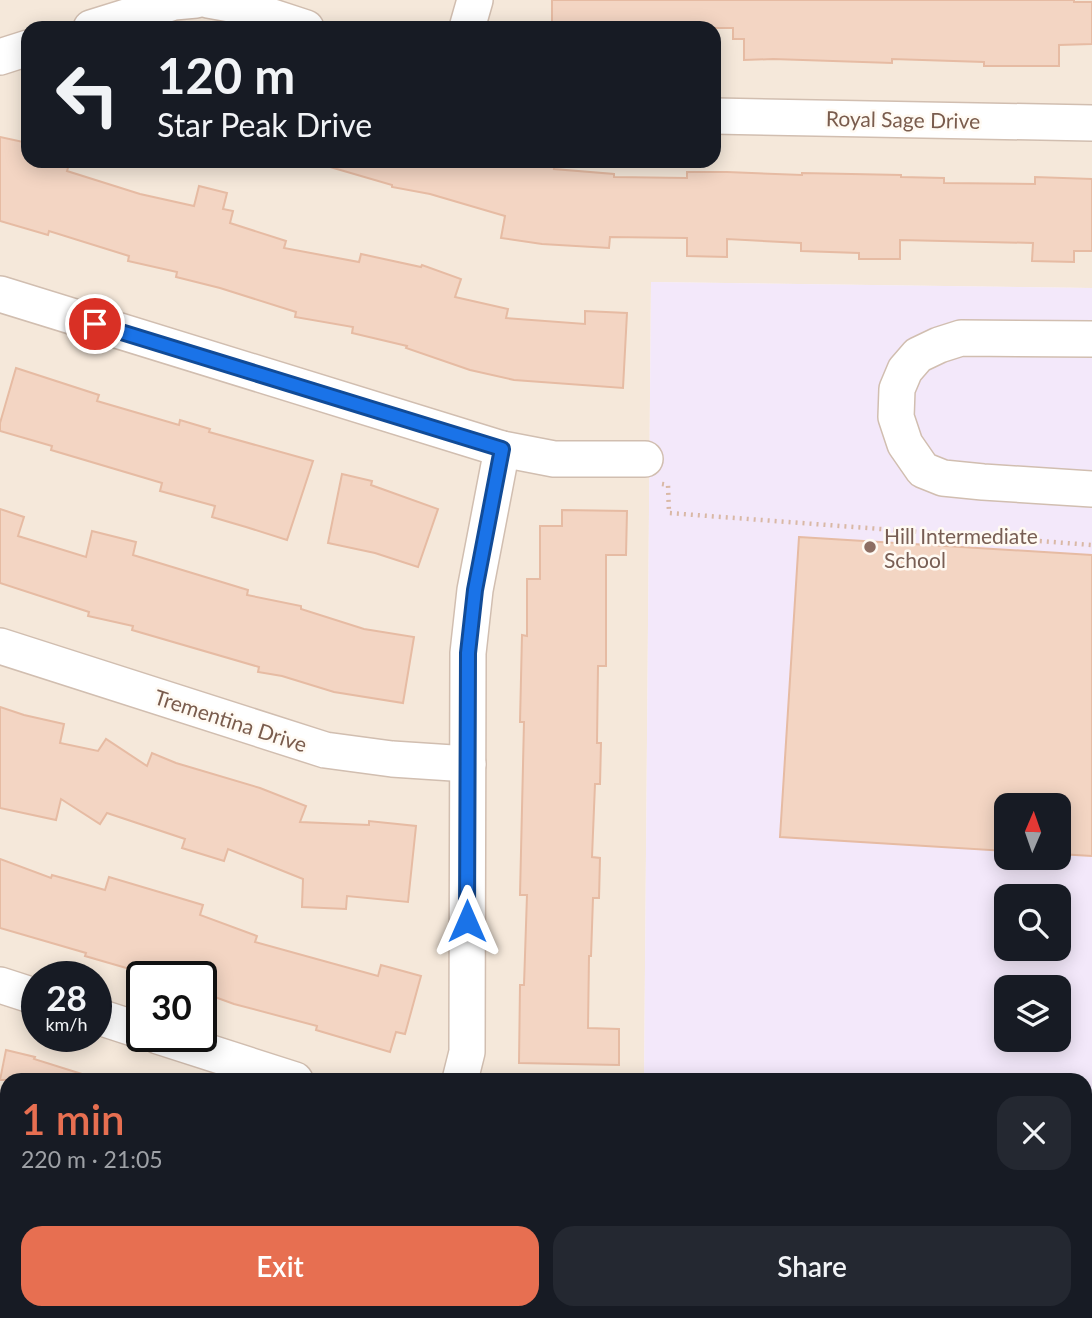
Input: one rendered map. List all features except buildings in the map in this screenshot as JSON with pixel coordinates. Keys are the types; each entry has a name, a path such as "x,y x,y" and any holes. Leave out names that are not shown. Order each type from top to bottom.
{"street":[{"path":"113,21 174,2 196,0"},
{"path":"208,0 236,5 285,21"},
{"path":"469,21 475,0"},
{"path":"0,57 21,50"},
{"name":"Royal Sage Drive","path":"721,116 1092,123"},
{"path":"0,294 502,449 554,458 645,459"},
{"path":"1092,339 961,338 939,345 918,355 905,370 897,389 896,417 905,444 923,470 943,478 1092,489"},
{"path":"462,1073 467,1052 468,653 475,590 502,449"},
{"name":"Trementina Drive","path":"0,646 325,750 392,759 468,764"},
{"path":"0,985 21,992"},
{"path":"208,1052 273,1073"}],"path":[{"path":"645,459 647,484 668,485 669,513 1092,545"}],"shaded area":[{"path":"0,0 1092,0 1092,288 651,282 644,1073 0,1073"},
{"name":"Hill Intermediate School","path":"651,282 1092,288 1092,1073 644,1073"}],"place":[{"name":"Hill Intermediate School","path":"870,547"}],"route":[{"path":"95,324 502,449 475,590 468,653 467,921"}]}
